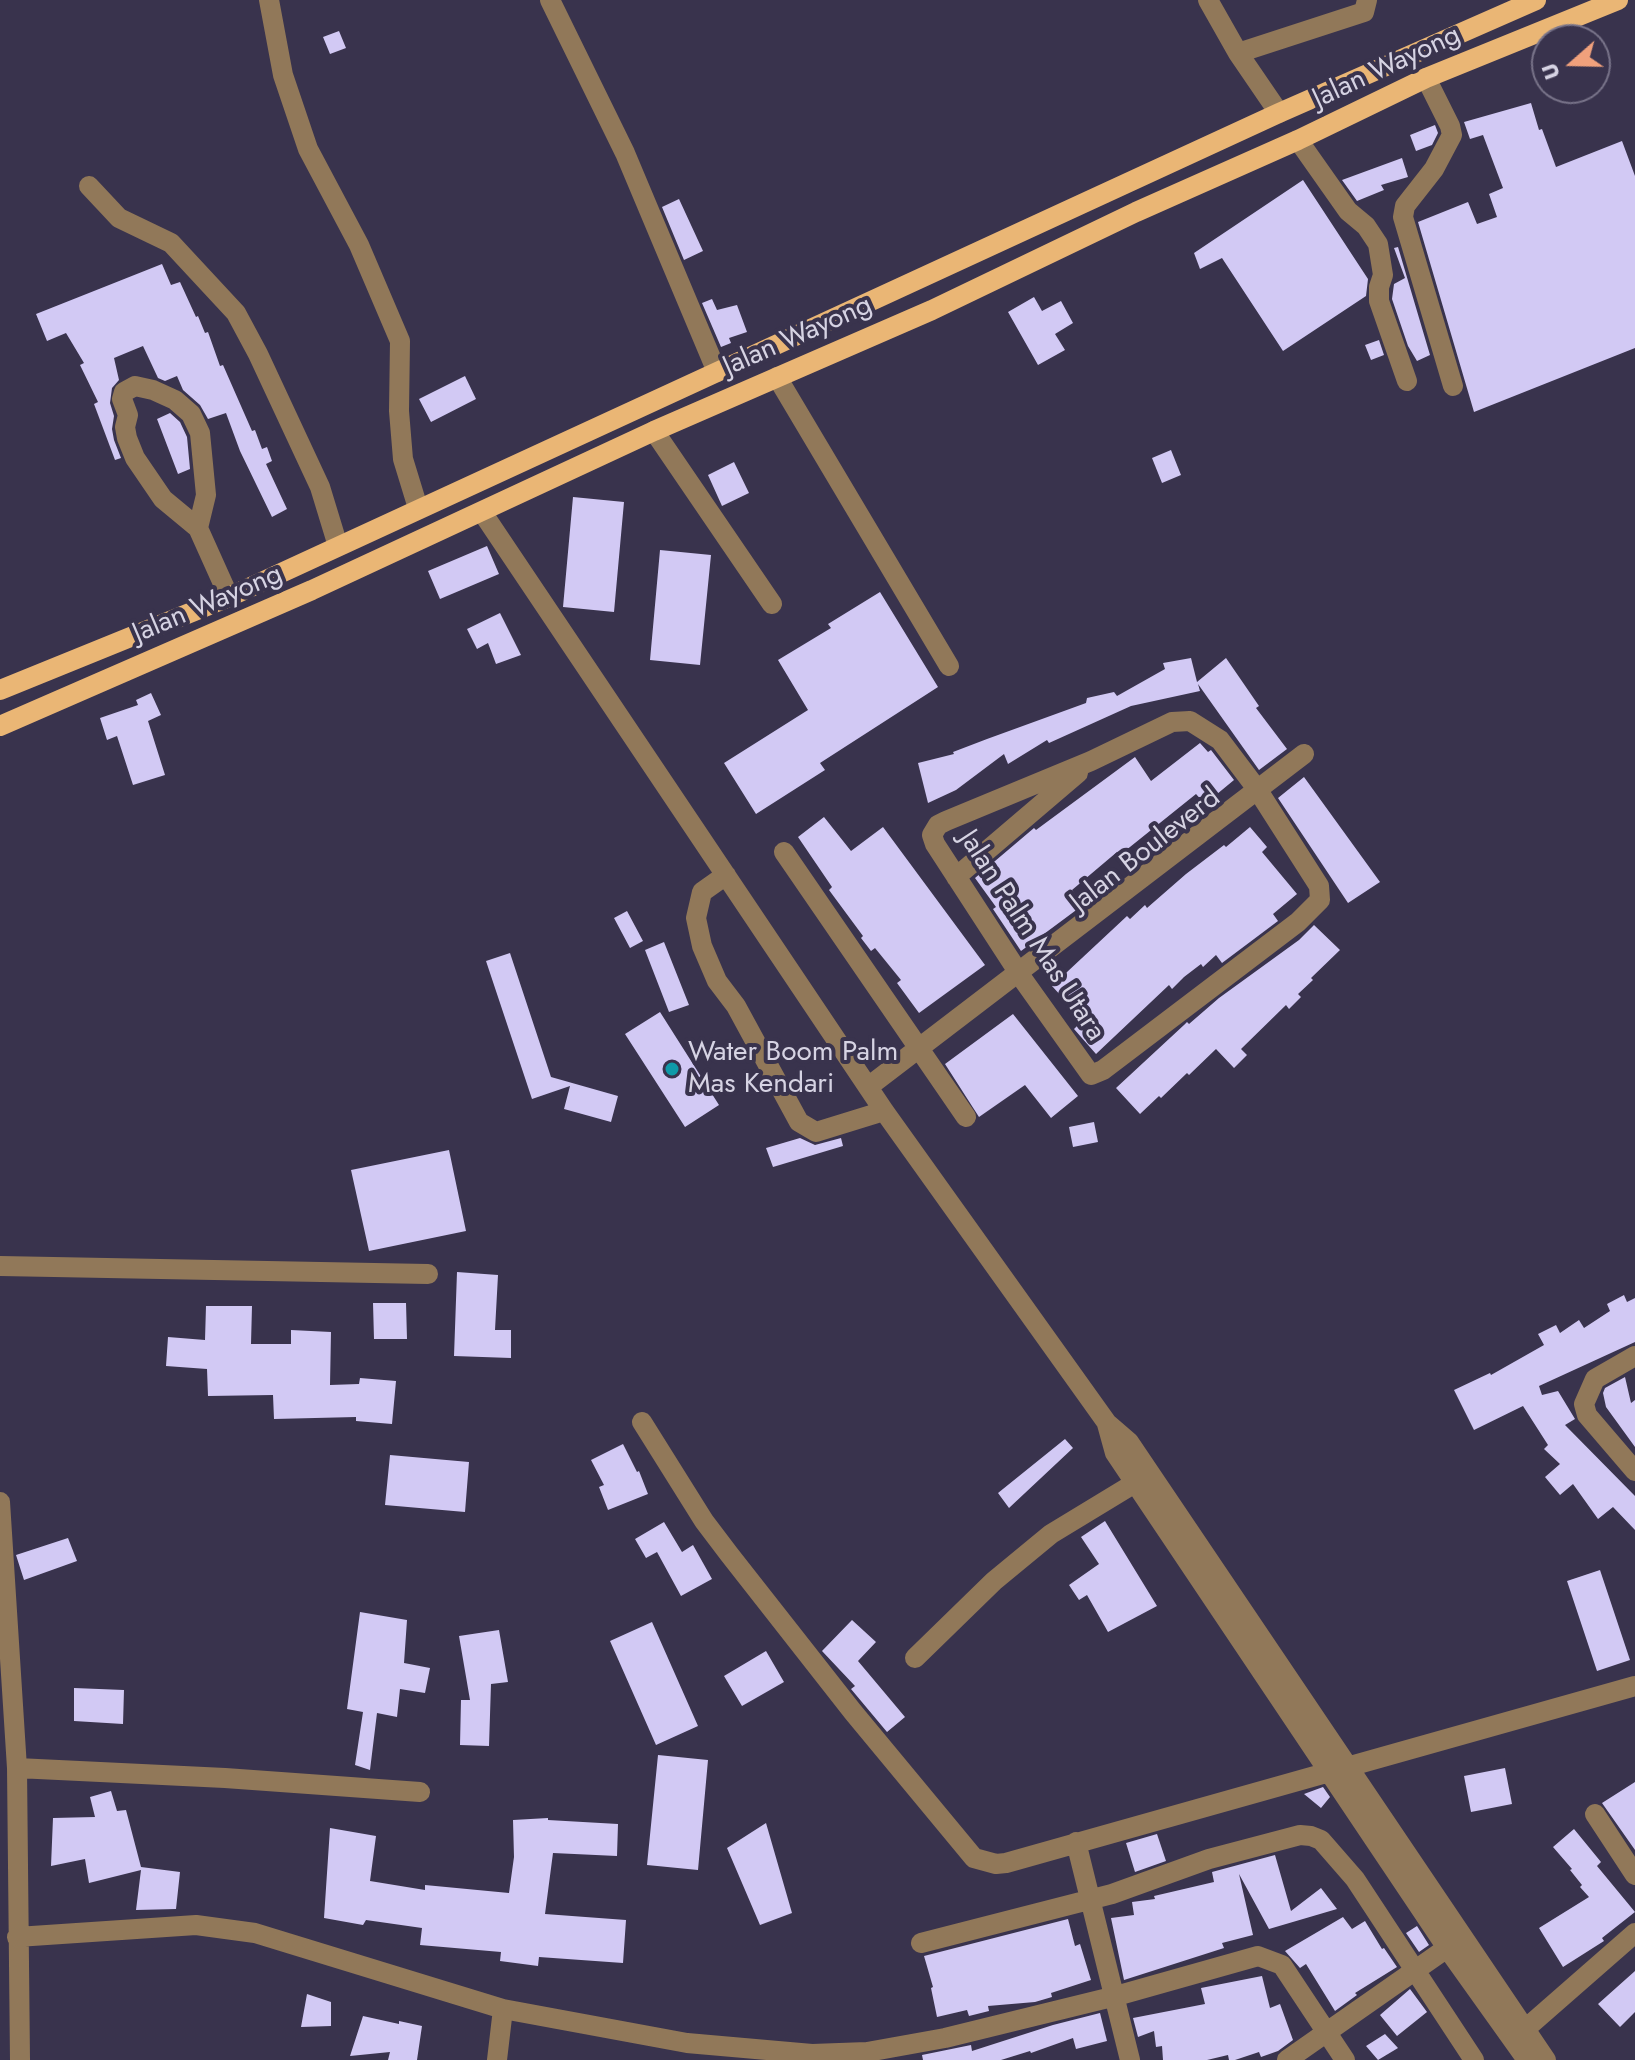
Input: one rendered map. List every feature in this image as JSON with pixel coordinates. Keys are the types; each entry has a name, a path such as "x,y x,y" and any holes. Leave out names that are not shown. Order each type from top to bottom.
{"main road":[{"name":"Jalan Wayong","path":"0,690 229,597 1279,113 1536,0"},
{"name":"Jalan Wayong","path":"0,726 312,590 654,431 932,310 1426,78 1618,0"}],"street":[{"path":"269,0 283,75 308,149 359,245 400,341 399,411 403,459 418,508"},
{"path":"550,0 625,153 717,372"},
{"path":"1208,0 1238,53 1279,113"},
{"path":"1238,53 1364,12 1367,0"},
{"path":"1426,78 1452,135 1434,169 1405,206 1403,217 1453,386"},
{"path":"1298,140 1348,211 1366,226 1378,244 1383,275 1379,301 1407,381"},
{"path":"89,186 119,218 171,243 236,313 320,487 338,546"},
{"path":"777,377 949,666"},
{"path":"198,528 206,495 200,433 191,414 175,400 135,386 124,392 122,399 128,415 125,427 127,438 135,458 163,499 198,528 229,597"},
{"path":"654,431 772,604"},
{"path":"482,512 876,1098 1107,1423 1129,1442 1340,1770 1519,2034 1527,2060"},
{"name":"Jalan Palm Mas Utara","path":"1190,721 1202,727 1220,740 1259,793 1319,886 1320,900 1298,922 1097,1074 1091,1075 1022,977 932,835 938,825 1091,761 1172,722 1190,721"},
{"name":"Jalan Bouleverd","path":"876,1098 921,1052 1259,793 1304,754"},
{"path":"956,877 1091,761"},
{"path":"784,852 966,1117"},
{"path":"726,875 702,892 696,918 702,946 717,981 736,1006 799,1122 816,1132 876,1098"},
{"path":"0,1266 428,1274"},
{"path":"1635,1356 1595,1379 1584,1404 1587,1415 1635,1471"},
{"path":"642,1422 704,1521 853,1712 974,1858 996,1864 1635,1686"},
{"path":"1107,1423 1115,1453 1340,1770 1447,1948 1519,2034 1546,2060"},
{"path":"915,1658 994,1581 1051,1534 1135,1483"},
{"path":"0,1502 20,2060"},
{"path":"11,1758 420,1792"},
{"path":"1595,1814 1635,1875"},
{"path":"921,1943 1090,1899 1209,1859 1300,1835 1311,1836 1321,1840 1355,1879 1474,2060"},
{"path":"1076,1842 1130,2060"},
{"path":"17,1937 196,1925 255,1933 503,2009 687,2043 812,2057 867,2052 945,2038 1116,1996 1258,1956 1282,1965 1345,2060"},
{"path":"1519,2034 1635,1933"},
{"path":"1287,2060 1327,2035 1447,1948"},
{"path":"497,2060 503,2009"}],"building":[{"path":"339,31 346,48 330,54 323,37"},
{"path":"1531,103 1556,167 1622,141 1635,176 1635,348 1474,412 1418,222 1468,202 1477,224 1497,217 1489,194 1503,188 1483,135 1470,139 1464,122"},
{"path":"1435,125 1438,133 1432,145 1416,151 1410,135"},
{"path":"1402,158 1408,177 1381,185 1384,190 1357,201 1342,180"},
{"path":"1303,180 1368,279 1366,296 1283,351 1222,258 1200,269 1194,253"},
{"path":"679,199 703,251 684,260 662,207"},
{"path":"1398,247 1430,355 1417,361 1408,346 1392,299 1394,284 1405,278 1394,248"},
{"path":"162,264 171,285 180,282 196,317 205,333 208,332 220,366 223,365 252,431 255,430 262,449 267,447 272,461 266,464 287,509 272,517 240,451 226,413 208,419 200,405 183,390 177,376 165,381 158,378 143,346 114,358 119,380 112,388 110,403 114,416 114,440 121,458 115,460 94,404 98,402 80,365 84,363 66,333 47,341 36,314"},
{"path":"1034,297 1042,311 1061,301 1073,323 1055,334 1065,350 1038,365 1008,312"},
{"path":"712,299 717,310 737,305 747,332 729,338 731,343 721,347 702,303"},
{"path":"1379,340 1384,355 1371,360 1365,345"},
{"path":"465,376 476,399 431,422 419,399"},
{"path":"170,413 180,422 187,437 190,469 178,474 157,419"},
{"path":"1171,450 1181,475 1162,483 1152,458"},
{"path":"734,462 749,493 722,506 708,475"},
{"path":"573,497 624,502 614,612 563,607"},
{"path":"487,546 499,574 440,599 428,571"},
{"path":"660,550 711,555 700,665 650,660"},
{"path":"880,592 938,687 820,763 825,770 756,814 724,763 808,710 778,660 831,628 828,624"},
{"path":"500,613 521,655 496,664 488,643 477,649 467,629"},
{"path":"1191,658 1197,682 1226,658 1259,706 1256,708 1287,749 1259,770 1198,684 1200,691 1131,706 1049,743 1047,740 1008,764 1004,754 956,790 928,803 918,763 954,754 1086,703 1087,698 1114,692 1117,696 1165,669 1163,663"},
{"path":"151,693 161,715 148,721 165,775 133,785 117,736 107,740 100,718 138,705 136,700"},
{"path":"1200,743 1208,752 1211,750 1234,780 1205,804 1196,794 1120,855 1117,852 1072,890 1083,905 1021,951 975,878 1034,828 1036,830 1135,757 1151,781"},
{"path":"1304,777 1380,882 1348,903 1278,798"},
{"path":"824,817 851,851 883,827 985,965 919,1013 897,983 901,980 875,948 871,951 861,938 863,936 829,890 832,887 798,837"},
{"path":"1250,827 1267,847 1262,852 1297,894 1273,914 1278,921 1222,963 1216,955 1172,989 1169,985 1096,1054 1074,1029 1083,1020 1052,986 1127,916 1130,919 1145,905 1147,908 1186,874"},
{"path":"627,911 643,941 630,948 614,918"},
{"path":"1314,925 1340,950 1311,978 1313,980 1298,994 1301,997 1289,1009 1286,1005 1241,1049 1247,1055 1234,1068 1216,1049 1140,1114 1116,1088 1187,1022 1189,1024 1219,998 1299,940"},
{"path":"664,942 689,1005 669,1012 645,950"},
{"path":"510,953 551,1077 618,1096 611,1122 564,1109 570,1086 532,1099 486,961"},
{"name":"Water Boom Palm Mas Kendari","path":"660,1012 719,1105 685,1127 625,1034"},
{"path":"1013,1014 1078,1096 1051,1118 1025,1085 979,1117 945,1064"},
{"path":"1094,1122 1098,1142 1073,1147 1069,1127"},
{"path":"800,1138 815,1145 841,1138 843,1146 773,1167 766,1148"},
{"path":"449,1150 466,1231 369,1251 351,1170"},
{"path":"457,1272 498,1275 495,1330 511,1330 511,1358 454,1356"},
{"path":"1624,1295 1627,1302 1635,1298 1635,1342 1539,1386 1542,1395 1558,1391 1575,1419 1565,1425 1635,1496 1635,1530 1613,1507 1598,1519 1573,1484 1560,1495 1545,1477 1560,1464 1544,1449 1548,1445 1523,1406 1474,1430 1454,1390 1491,1375 1544,1345 1538,1334 1556,1325 1560,1333 1579,1320 1584,1328 1610,1311 1607,1304"},
{"path":"373,1303 406,1303 407,1339 374,1339"},
{"path":"206,1306 252,1306 251,1344 291,1344 291,1330 331,1332 330,1385 359,1384 360,1378 396,1381 392,1424 356,1421 356,1417 274,1419 273,1395 208,1396 207,1369 166,1366 168,1337 205,1340"},
{"path":"1625,1377 1631,1403 1635,1400 1635,1447 1606,1407 1603,1393 1605,1388"},
{"path":"1065,1439 1073,1448 1009,1508 998,1493"},
{"path":"623,1444 648,1494 608,1510 599,1487 604,1485 591,1460"},
{"path":"390,1455 469,1462 465,1512 385,1505"},
{"path":"1105,1521 1157,1606 1108,1632 1087,1595 1079,1600 1069,1585 1099,1564 1081,1537"},
{"path":"664,1522 682,1552 693,1545 712,1579 681,1596 657,1552 646,1558 635,1539"},
{"path":"68,1538 77,1561 24,1580 16,1555"},
{"path":"1600,1570 1630,1660 1597,1671 1567,1581"},
{"path":"360,1612 407,1620 404,1663 430,1668 425,1693 400,1689 397,1717 377,1713 370,1770 355,1765 363,1712 347,1709"},
{"path":"852,1620 876,1642 858,1661 905,1717 887,1732 851,1689 855,1686 822,1651"},
{"path":"652,1622 698,1726 656,1745 610,1641"},
{"path":"499,1630 508,1682 491,1684 489,1746 460,1745 461,1700 470,1700 459,1636"},
{"path":"766,1651 784,1682 742,1706 724,1676"},
{"path":"74,1688 124,1690 123,1724 74,1721"},
{"path":"658,1755 708,1760 698,1870 647,1865"},
{"path":"1505,1768 1512,1804 1471,1812 1464,1776"},
{"path":"1635,1782 1635,1850 1602,1803"},
{"path":"1323,1787 1330,1797 1321,1808 1304,1794"},
{"path":"111,1791 117,1811 126,1810 141,1867 180,1872 176,1909 136,1910 141,1870 89,1883 85,1859 51,1866 53,1818 95,1817 90,1797"},
{"path":"548,1818 618,1824 617,1856 553,1853 545,1914 626,1920 623,1963 539,1957 538,1966 500,1961 501,1952 420,1945 422,1928 366,1920 363,1925 324,1918 330,1828 376,1836 370,1881 425,1890 425,1885 509,1893 514,1857 513,1820"},
{"path":"766,1823 792,1913 760,1925 727,1848"},
{"path":"1574,1829 1601,1862 1597,1866 1635,1912 1602,1938 1604,1941 1563,1967 1539,1928 1589,1897 1580,1887 1582,1885 1572,1869 1553,1847"},
{"path":"1157,1834 1166,1861 1135,1872 1126,1843"},
{"path":"1275,1855 1291,1911 1321,1888 1337,1909 1269,1929 1239,1874 1253,1935 1222,1943 1224,1948 1124,1980 1111,1918 1134,1915 1132,1902 1155,1899 1154,1896 1214,1882 1212,1872"},
{"path":"1343,1917 1352,1929 1365,1921 1397,1967 1355,1993 1357,1995 1335,2011 1306,1964 1300,1968 1285,1951"},
{"path":"1068,1919 1075,1946 1080,1944 1091,1980 1051,1993 1052,1997 1035,2002 988,2006 989,2011 969,2016 967,2010 937,2017 924,1956"},
{"path":"1417,1926 1429,1945 1419,1952 1406,1933"},
{"path":"1635,1971 1635,2012 1620,2027 1598,2004"},
{"path":"1262,1976 1270,2008 1280,2004 1293,2040 1278,2051 1261,2057 1259,2052 1235,2060 1229,2060 1228,2055 1207,2060 1163,2060 1162,2046 1156,2047 1154,2031 1138,2037 1133,2018 1205,2004 1201,1988"},
{"path":"1410,1989 1427,2012 1397,2036 1380,2015"},
{"path":"307,1994 331,2002 331,2026 301,2027"},
{"path":"1100,2013 1107,2041 1076,2049 1073,2038 1001,2060 923,2060 922,2055 971,2045 972,2051"},
{"path":"363,2016 422,2026 417,2060 388,2060 390,2052 350,2056"},
{"path":"1385,2034 1398,2048 1378,2060 1366,2046"}],"place":[{"name":"Water Boom Palm Mas Kendari","path":"672,1069"}]}
